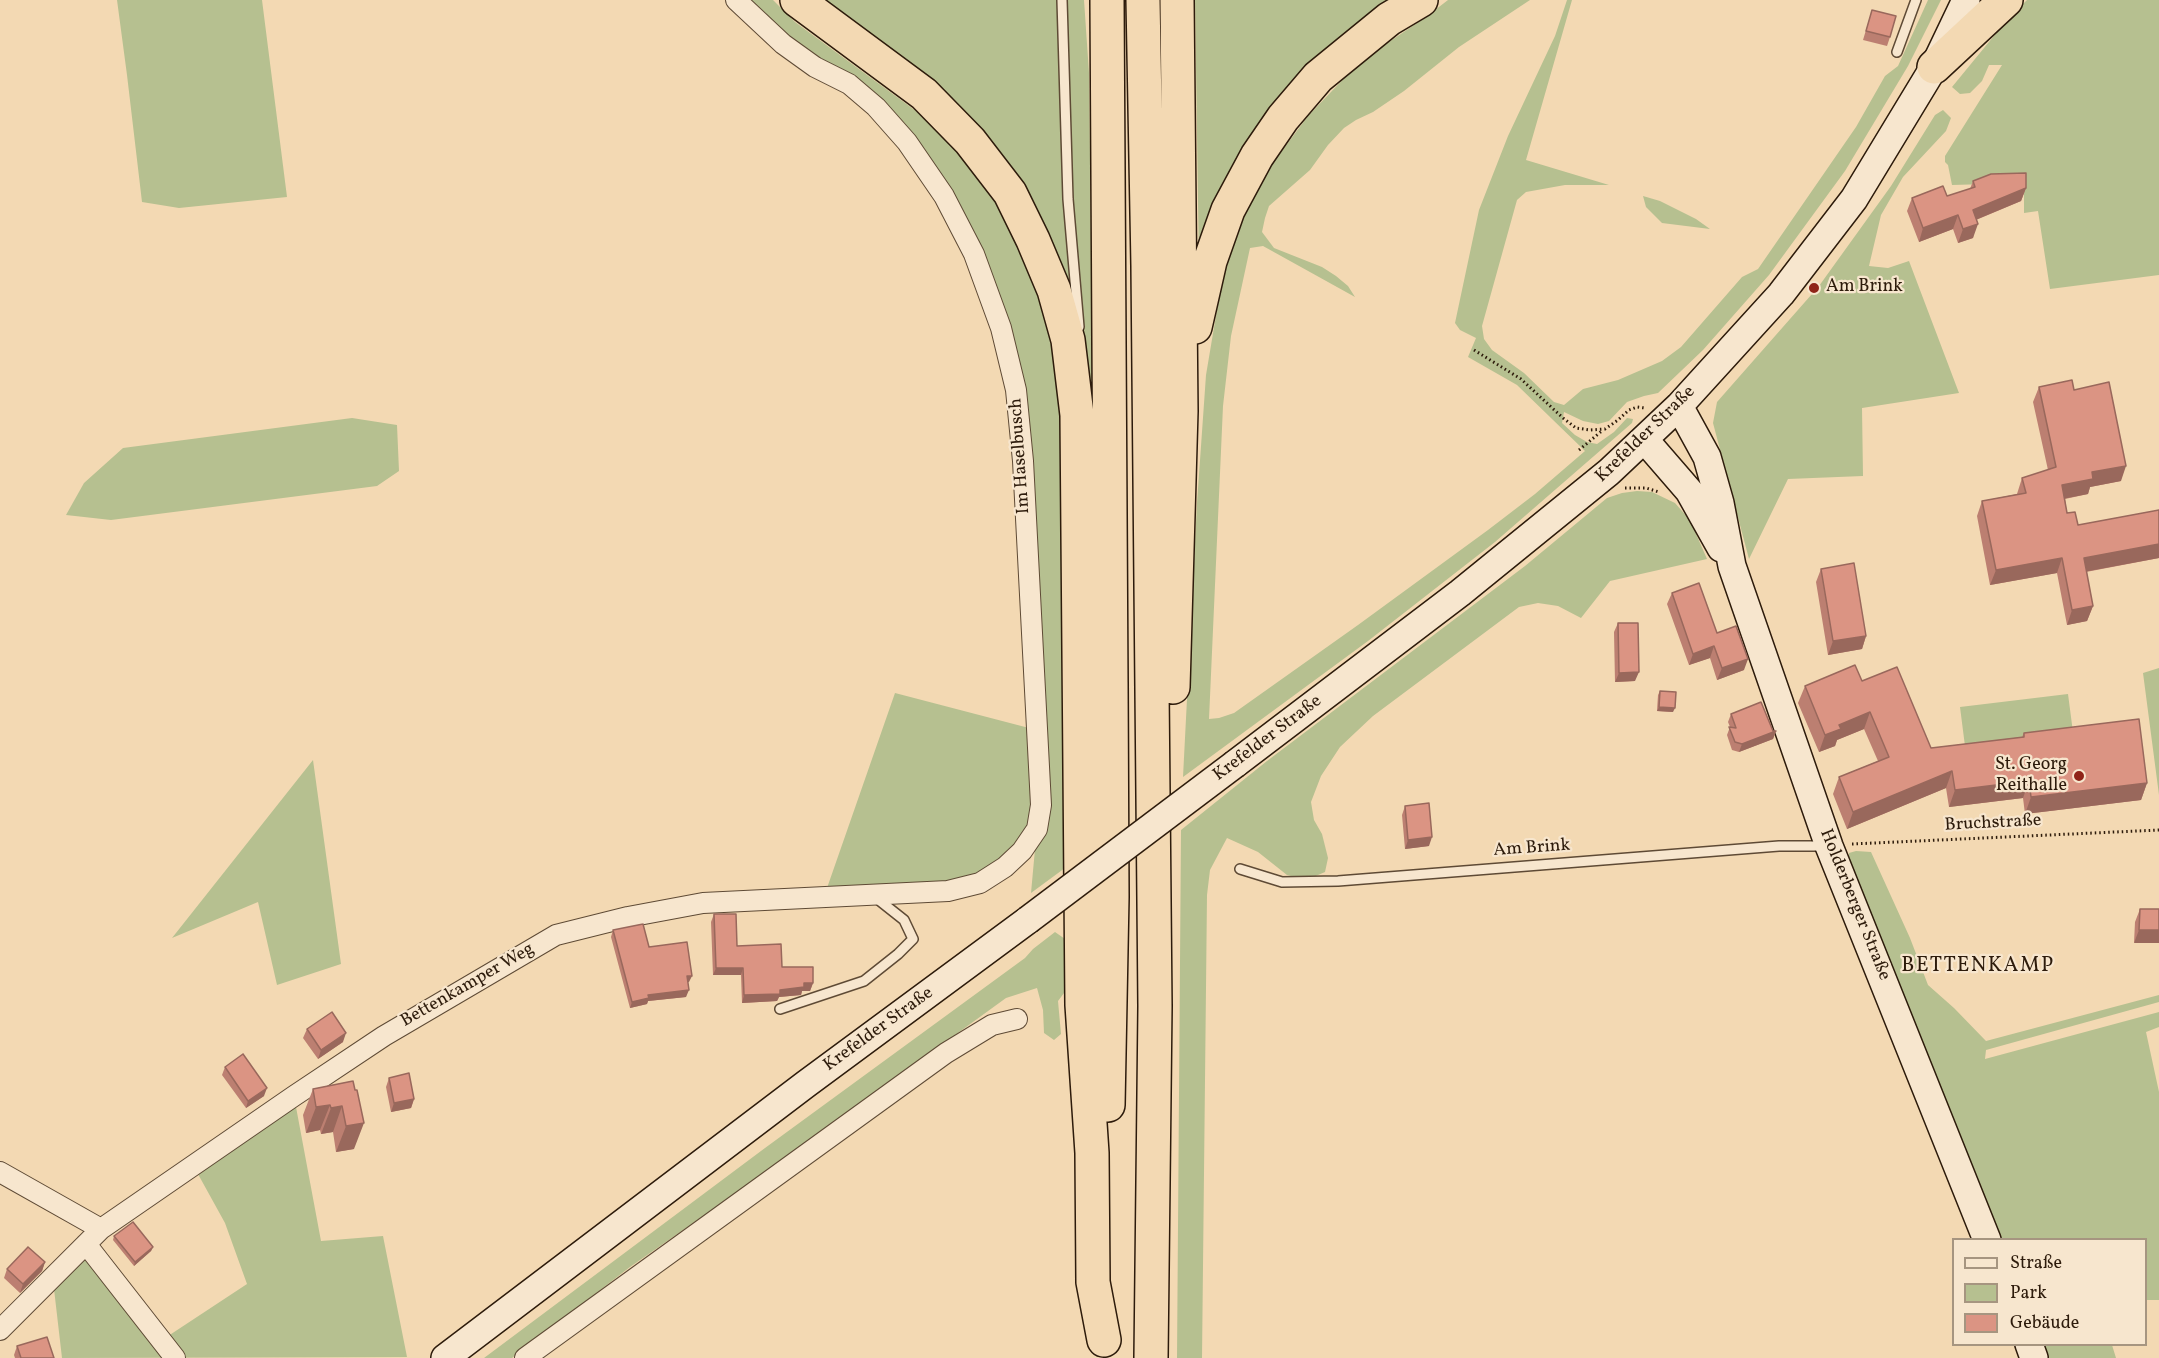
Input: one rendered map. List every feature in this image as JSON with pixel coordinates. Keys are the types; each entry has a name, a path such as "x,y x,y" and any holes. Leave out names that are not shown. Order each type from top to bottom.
{"highway":[{"path":"796,0 924,94 970,141 1010,193 1034,240 1054,290 1068,340 1077,415 1082,1005 1092,1153 1093,1282 1104,1349"},
{"path":"1091,0 1096,81 1109,178"},
{"path":"1104,1349 1112,897 1107,0"},
{"path":"1143,0 1148,266 1155,1006 1151,1358"},
{"path":"1155,1006 1178,568 1181,411 1178,0"},
{"path":"1178,568 1190,470 1191,367 1196,317 1210,261 1228,210 1257,156 1283,118 1318,77 1389,19 1421,0"},
{"path":"1934,67 2006,0"}],"main road":[{"name":"Krefelder Straße","path":"445,1358 1460,593 1609,472 1662,422 1781,294 1854,199 1934,67 1966,0"},
{"name":"Holderberger Straße","path":"1662,422 1689,491 1732,566"},
{"name":"Holderberger Straße","path":"1662,422 1707,458 1720,503 1732,566 1829,846 1987,1238"}],"street":[{"name":"Im Haselbusch","path":"736,0 783,44 814,67 849,84 876,107 907,142 944,196 974,254 1001,328 1016,390 1023,461 1041,805 1037,829 1022,851 1005,867 980,883 948,891 872,895"},
{"name":"Bettenkamper Weg","path":"0,1330 101,1229 384,1036 556,935 628,917 703,903 872,895"},
{"path":"525,1358 946,1053 992,1025 1017,1020"},
{"path":"0,1172 101,1229"},
{"path":"86,1244 175,1358"}],"lane":[{"path":"1062,0 1068,199 1080,333"},
{"path":"1897,51 1916,0"},
{"path":"1077,415 1080,352"},
{"name":"Am Brink","path":"1240,870 1282,882 1338,881 1779,846 1829,846"},
{"path":"780,1009 864,981 913,939 904,920 872,895"}],"path":[{"path":"1474,350 1521,379 1576,428 1605,429"},
{"path":"1579,450 1629,410 1637,407 1644,407 1662,422"},
{"name":"Bruchstraße","path":"1829,846 2159,830"}],"green space":[{"path":"117,0 262,0 287,197 179,208 142,202"},
{"path":"743,0 773,0 795,22 916,111 949,142 992,196 1015,239 1043,304 1055,355 1062,408 1069,865 1031,893 1035,849 1017,359 921,152"},
{"path":"811,0 1084,0 1089,73 1093,398 1087,397 1085,344 1041,237"},
{"path":"1195,0 1407,0 1346,43 1199,268"},
{"path":"1448,0 1530,0 1459,47 1404,91 1344,128 1310,170 1269,206 1265,218 1262,232 1274,248 1322,267 1348,286 1355,297 1263,246 1250,248 1231,336 1223,406 1209,719 1234,713 1358,625 1535,494 1585,451 1517,385 1468,357 1476,338 1460,330 1455,323 1479,210 1508,136 1555,36 1567,0 1572,0 1526,160 1609,185 1565,185 1526,192 1517,200 1482,326 1484,339 1492,350 1524,373 1554,402 1564,405 1583,389 1618,380 1662,361 1681,347 1742,277 1758,269 1856,127 1885,76 1898,66 1928,0 1941,0 1908,66 1845,171 1769,275 1703,350 1658,393 1627,402 1609,421 1598,424 1583,421 1564,412 1562,423 1575,435 1587,442 1597,444 1614,432 1627,418 1633,419 1632,423 1495,542 1368,641 1183,777 1206,375 1222,280 1233,245 1247,208 1264,175 1308,116 1352,70"},
{"path":"2027,0 2159,0 2159,275 2050,289 2038,211 2024,213 2024,183 1952,185 1945,156 2002,65 1989,65 1982,81 1970,93 1960,94 1952,87 2007,20"},
{"path":"1943,110 1951,118 1946,131 1903,177 1881,215 1869,266 1888,268 1909,261 1959,393 1862,408 1863,476 1788,479 1749,559 1713,423 1717,402 1819,286 1891,186 1935,115"},
{"path":"1643,196 1660,201 1696,219 1710,229 1662,223 1646,207"},
{"path":"352,418 397,425 399,471 377,486 111,520 66,515 84,483 123,448"},
{"path":"1637,491 1652,492 1675,503 1690,520 1707,559 1610,581 1581,618 1558,606 1538,603 1519,607 1373,716 1340,747 1321,776 1311,802 1314,820 1322,834 1328,858 1325,872 1311,878 1287,875 1258,852 1227,838 1210,870 1207,895 1202,1358 1177,1358 1181,830 1267,761 1525,566 1607,498"},
{"path":"2159,668 2159,795 2143,673"},
{"path":"895,693 1029,728 1034,805 1030,828 1019,847 978,877 948,886 827,888"},
{"path":"2068,694 2074,740 1966,754 1960,707"},
{"path":"313,760 341,964 277,985 258,902 172,938"},
{"path":"1871,852 1910,938 1928,985 1986,1041 2159,995 2159,1002 1986,1050 1985,1059 2159,1012 2159,1027 2146,1032 2159,1092 2159,1300 2147,1300 2147,1238 1999,1238 1849,863 1849,853"},
{"path":"1055,932 1068,941 1067,989 1058,1001 1061,1034 1054,1040 1044,1033 1043,1010 1037,988 1006,998 769,1170 630,1267 512,1358 484,1358 1025,958"},
{"path":"302,1102 296,1107 321,1241 383,1236 407,1357 62,1358 54,1289 86,1258 159,1342 247,1284 225,1223 193,1165"},
{"path":"2041,1346 2112,1346 2116,1358 2047,1358"}],"building":[{"path":"1872,10 1896,16 1890,37 1866,31"},
{"path":"2026,173 2026,188 1973,210 1978,224 1963,229 1958,215 1923,228 1912,198 1943,186 1947,196 1975,187 1973,181 1991,174"},
{"path":"2072,380 2074,390 2109,382 2126,466 2092,472 2093,479 2062,485 2067,513 2075,512 2078,525 2159,510 2159,544 2084,558 2093,606 2072,610 2062,558 1996,570 1982,501 2026,493 2022,478 2056,467 2039,387"},
{"path":"1854,563 1866,636 1833,641 1821,569"},
{"path":"1699,583 1717,633 1736,626 1748,659 1722,668 1714,646 1693,654 1672,593"},
{"path":"1618,623 1638,623 1639,672 1619,673"},
{"path":"1855,665 1862,681 1897,667 1931,748 2024,737 2024,733 2139,719 2147,783 2031,797 2029,781 1955,790 1952,771 1853,812 1839,777 1889,757 1870,712 1839,725 1841,729 1825,735 1805,686"},
{"path":"1660,691 1676,692 1675,708 1659,707"},
{"path":"1761,702 1773,731 1776,731 1742,744 1735,742 1729,727 1736,728 1731,714"},
{"path":"1429,803 1432,837 1408,840 1405,806"},
{"path":"2140,909 2159,909 2159,930 2139,930"},
{"path":"714,914 736,914 737,946 781,944 782,967 813,967 813,983 804,983 804,987 780,990 780,994 744,995 743,968 716,968"},
{"path":"643,924 649,947 687,942 692,976 687,976 689,990 648,995 649,998 632,1002 613,930"},
{"path":"332,1012 346,1033 321,1050 307,1029"},
{"path":"243,1054 267,1088 248,1101 225,1067"},
{"path":"409,1073 414,1099 394,1103 389,1078"},
{"path":"353,1081 364,1123 346,1126 342,1106 316,1107 313,1089"},
{"path":"133,1222 153,1247 135,1262 114,1236"},
{"path":"28,1247 45,1262 23,1284 7,1269"},
{"path":"47,1337 54,1358 21,1358 17,1346"}],"place":[{"name":"Am Brink","path":"1814,288"},
{"name":"St. Georg Reithalle","path":"2079,776"}],"district":[{"name":"BETTENKAMP","path":"1978,967"}]}
